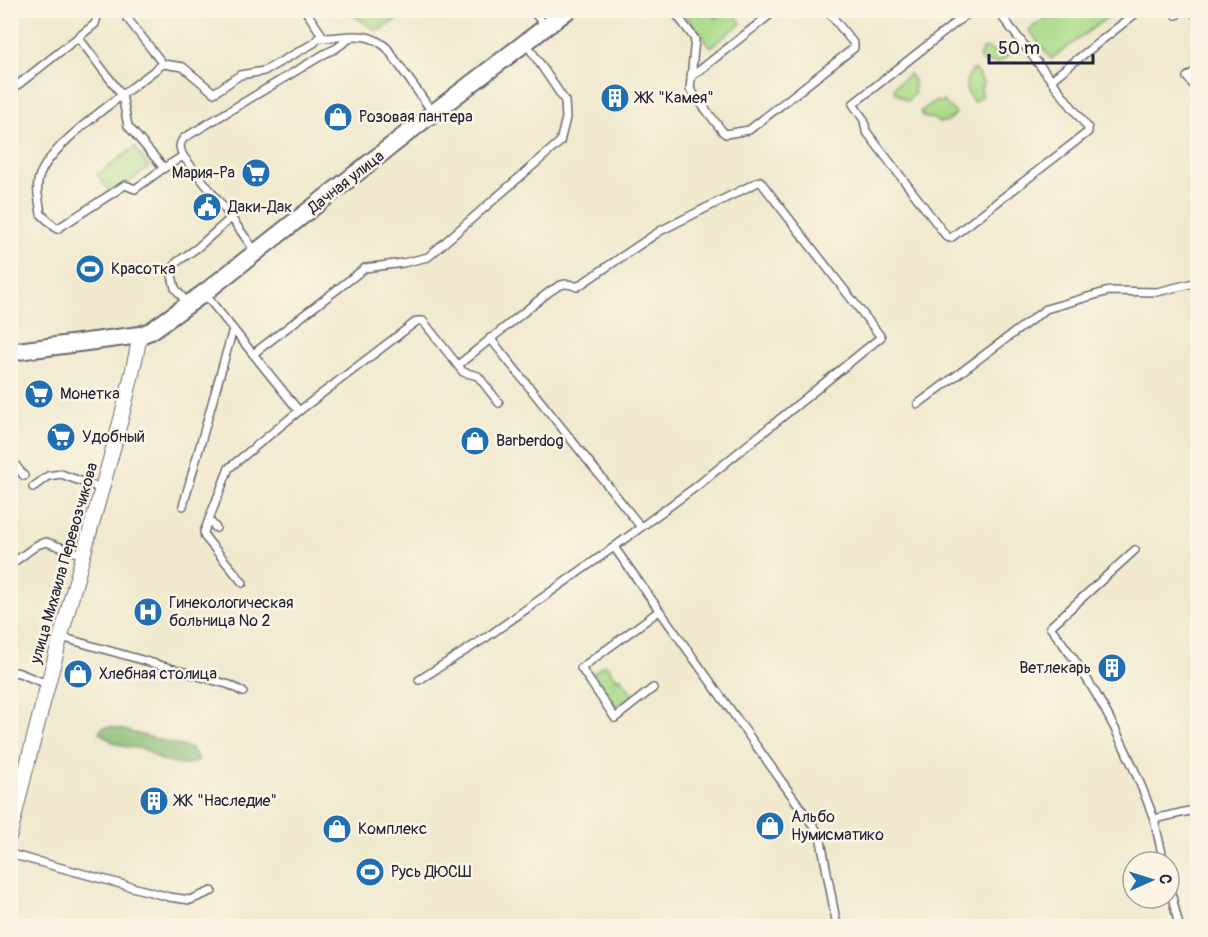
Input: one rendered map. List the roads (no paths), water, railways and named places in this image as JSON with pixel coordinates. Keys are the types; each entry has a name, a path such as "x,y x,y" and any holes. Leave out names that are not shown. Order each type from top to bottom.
{"street":[{"name":"Дачная улица","path":"10,352 140,335 151,331 204,293 568,10"},
{"name":"улица Михаила Перевозчикова","path":"10,835 14,803 102,489 136,360 140,335"}],"lane":[{"path":"10,91 95,24 99,10"},
{"path":"305,10 324,38"},
{"path":"532,10 546,27"},
{"path":"673,10 695,39 691,91 726,134 748,131 854,48 854,44 827,10"},
{"path":"691,77 776,10"},
{"path":"972,10 853,104 864,120 866,132 950,238 1088,132 1088,128 997,10"},
{"path":"1050,80 1140,10"},
{"path":"1172,10 1176,15 1181,10"},
{"path":"1192,10 1197,18"},
{"path":"127,18 163,64 183,67 214,93 240,75 264,71 314,43 318,38 364,36 377,40 387,48 433,113"},
{"path":"256,252 183,156 179,146 180,142 326,53 335,50 352,37"},
{"path":"78,38 122,95 128,126 164,168"},
{"path":"253,354 365,268 428,257 560,142 566,118 565,100 526,42"},
{"path":"163,64 73,135 48,158 38,181 41,214 57,229 125,185 135,189 183,156"},
{"path":"1197,69 1187,77 1197,91"},
{"path":"419,680 487,638 697,486 881,337 760,181 660,231 577,286 569,283 560,285 458,365"},
{"path":"188,304 175,288 171,271 177,262 231,218"},
{"path":"918,404 1046,309 1109,291 1157,292 1197,282"},
{"path":"204,293 299,411"},
{"path":"243,583 205,537 204,532 229,468 417,321 423,321 465,374 478,376 499,403"},
{"path":"183,506 233,329"},
{"path":"490,338 641,527"},
{"path":"10,458 24,476"},
{"path":"33,487 48,476 61,474 102,489"},
{"path":"209,520 216,528"},
{"path":"10,565 37,545 46,542 83,555"},
{"path":"614,547 820,835 837,927"},
{"path":"1135,550 1050,627 1065,645 1113,723 1138,775 1154,819 1161,850"},
{"path":"653,688 615,718 581,668 659,611"},
{"path":"61,637 230,685 243,692"},
{"path":"10,671 47,684"},
{"path":"1154,819 1197,809"},
{"path":"10,854 169,897 190,900 212,891"},
{"path":"1175,910 1179,927"}],"place":[{"name":"ЖК \"Камея\"","path":"615,98"},
{"name":"Розовая пантера","path":"338,117"},
{"name":"Мария-Ра","path":"256,173"},
{"name":"Даки-Дак","path":"207,207"},
{"name":"Красотка","path":"90,269"},
{"name":"Монетка","path":"39,394"},
{"name":"Удобный","path":"61,437"},
{"name":"Barberdog","path":"475,441"},
{"name":"Гинекологическая больница № 2","path":"148,612"},
{"name":"Ветлекарь","path":"1112,668"},
{"name":"Хлебная столица","path":"78,674"},
{"name":"ЖК \"Наследие\"","path":"154,801"},
{"name":"Альбо Нумисматико","path":"770,826"},
{"name":"Комплекс","path":"337,829"},
{"name":"Русь ДЮСШ","path":"370,872"}]}
